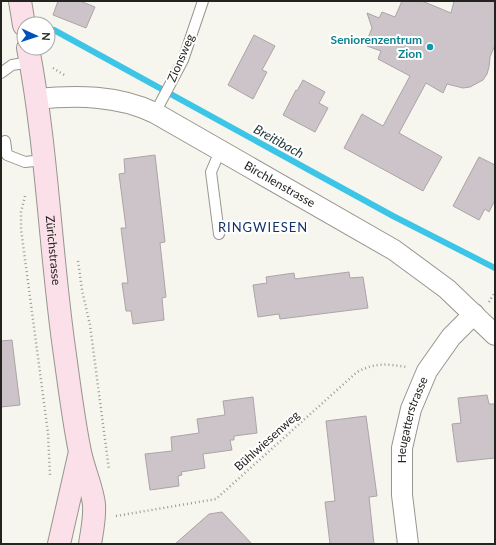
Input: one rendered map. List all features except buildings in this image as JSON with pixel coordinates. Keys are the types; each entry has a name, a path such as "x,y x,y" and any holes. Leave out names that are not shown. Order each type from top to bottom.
{"main road":[{"path":"20,1 22,16"},
{"name":"Zürichstrasse","path":"30,56 52,226 53,264 64,349 80,453 94,504 94,524 90,544"},
{"name":"Zürichstrasse","path":"59,544 80,453"}],"street":[{"name":"Birchlenstrasse","path":"36,99 55,97 110,98 144,108 158,107 220,151 394,250 447,289 495,335"},
{"name":"Heugatterstrasse","path":"408,544 402,495 402,448 411,409 427,371 451,337 474,314"}],"lane":[{"name":"Zionsweg","path":"158,107 183,60 203,1"},
{"path":"1,73 28,56"},
{"path":"5,141 7,154 25,162 44,160"},
{"path":"219,234 211,172 220,151"}],"path":[{"path":"78,261 82,290 90,325 110,478"},
{"path":"27,268 48,433 50,478"},
{"name":"Bühlwiesenweg","path":"110,517 216,499 357,372 370,366 384,364 427,371"}],"waterway":[{"name":"Breitibach","path":"56,31 393,216 495,268"}],"place":[{"name":"Seniorenzentrum Zion","path":"430,47"}],"district":[{"name":"RINGWIESEN","path":"263,227"}]}
